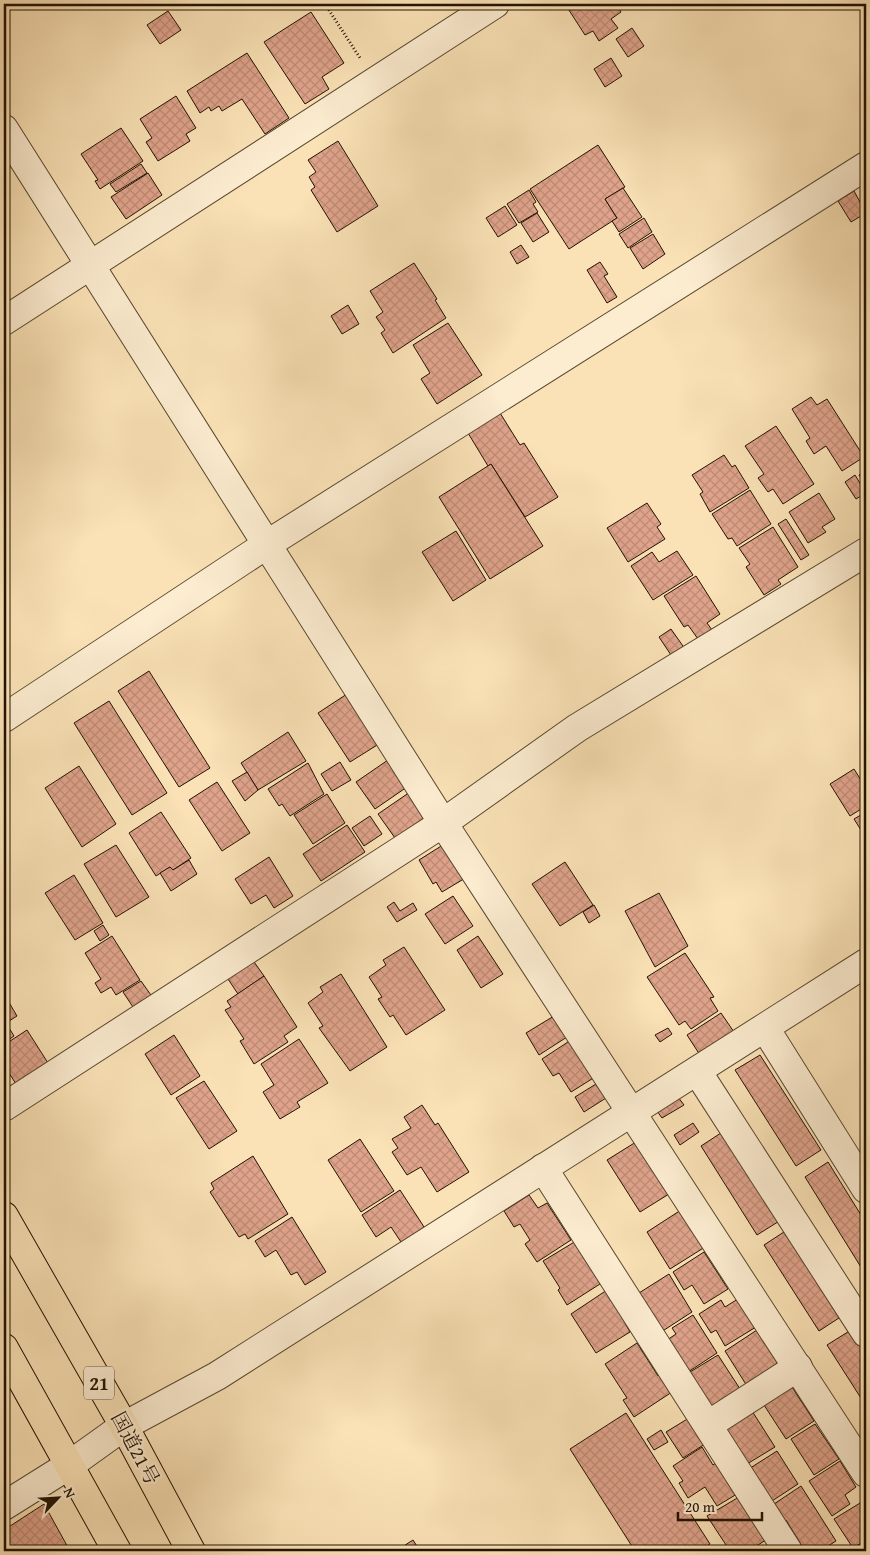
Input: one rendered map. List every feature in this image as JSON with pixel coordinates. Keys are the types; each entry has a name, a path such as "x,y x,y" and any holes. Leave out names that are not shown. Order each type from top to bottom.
{"highway":[{"name":"国道21号","path":"4,1216 124,1426 191,1551"},
{"path":"4,1348 71,1464 118,1551"}],"street":[{"path":"4,321 495,4"},
{"path":"4,129 443,823 865,1467"},
{"path":"4,718 266,545 866,166"},
{"path":"4,1106 443,823 577,728 866,552"},
{"path":"4,1506 71,1464 124,1426 216,1376 866,963"},
{"path":"765,1028 866,1189"},
{"path":"697,1071 866,1333"},
{"path":"543,1168 788,1551"},
{"path":"708,1425 798,1367"}],"path":[{"path":"325,4 375,81"}],"building":[{"path":"565,4 616,4 621,12 611,19 618,28 599,41 593,31 585,35"},
{"path":"168,11 181,30 160,44 147,25"},
{"path":"311,12 344,63 322,77 329,89 305,104 264,42"},
{"path":"632,28 644,46 628,57 616,39"},
{"path":"247,53 289,118 265,134 242,99 222,111 219,106 211,111 209,107 200,113 187,91"},
{"path":"611,58 622,76 605,87 594,69"},
{"path":"176,96 196,128 186,134 190,141 158,161 146,142 152,138 140,119"},
{"path":"121,128 143,161 100,189 95,181 98,180 81,154"},
{"path":"338,141 378,206 337,232 311,190 315,187 309,177 316,172 308,160"},
{"path":"598,145 625,187 605,199 617,218 569,249 530,189"},
{"path":"141,164 147,173 116,192 110,184"},
{"path":"148,173 162,195 126,219 111,197"},
{"path":"623,188 642,217 619,232 612,221 617,218 605,199"},
{"path":"529,190 536,202 533,204 538,212 519,223 507,204"},
{"path":"854,191 866,213 851,222 838,201"},
{"path":"505,206 517,225 498,237 486,218"},
{"path":"537,213 549,232 533,242 521,223"},
{"path":"644,218 652,232 628,248 619,234"},
{"path":"653,234 665,254 643,269 630,248"},
{"path":"521,245 529,257 517,264 510,252"},
{"path":"600,262 608,274 604,276 617,297 607,303 587,270"},
{"path":"414,263 437,299 435,300 446,318 393,353 381,333 385,330 376,317 383,312 370,291"},
{"path":"348,305 359,324 342,334 331,316"},
{"path":"448,323 482,375 437,404 421,379 430,373 413,345"},
{"path":"811,397 817,405 827,399 864,457 842,471 826,446 814,454 806,441 810,438 792,409"},
{"path":"500,413 520,445 524,443 558,497 525,517 491,464 488,466 468,433"},
{"path":"776,426 814,484 783,504 773,489 768,492 758,478 764,474 745,446"},
{"path":"724,455 732,467 735,465 749,488 710,512 700,494 703,492 692,475"},
{"path":"491,464 543,546 490,579 439,497"},
{"path":"866,470 866,484 865,485 859,475"},
{"path":"855,475 866,493 856,499 845,482"},
{"path":"750,490 771,524 737,546 732,538 728,539 712,514"},
{"path":"819,493 835,519 822,527 826,532 808,543 789,512"},
{"path":"647,503 661,524 657,527 665,539 628,562 607,528"},
{"path":"786,519 809,555 801,560 778,524"},
{"path":"773,527 798,567 778,580 781,584 764,595 746,567 750,564 739,548"},
{"path":"456,531 486,580 453,601 422,552"},
{"path":"677,551 693,575 653,600 631,566 652,552 659,562"},
{"path":"696,576 720,614 707,623 712,630 698,639 688,625 684,627 664,596"},
{"path":"671,629 685,649 673,658 659,637"},
{"path":"149,671 210,768 179,787 118,691"},
{"path":"350,692 382,742 350,762 318,713"},
{"path":"109,701 167,793 132,815 74,723"},
{"path":"288,732 306,761 258,790 241,763"},
{"path":"388,760 407,787 375,809 356,782"},
{"path":"340,762 351,780 332,791 321,774"},
{"path":"308,763 324,794 290,816 282,804 279,806 268,789"},
{"path":"79,766 116,824 82,847 45,788"},
{"path":"854,769 866,788 866,806 850,816 830,784"},
{"path":"247,772 258,790 245,801 232,781"},
{"path":"217,782 250,833 222,851 189,800"},
{"path":"410,792 427,816 395,838 378,814"},
{"path":"327,794 345,823 313,844 294,815"},
{"path":"161,812 191,858 173,870 170,867 156,876 129,833"},
{"path":"866,812 866,838 854,819"},
{"path":"370,816 382,834 364,846 352,828"},
{"path":"347,825 365,852 321,881 303,854"},
{"path":"446,843 467,877 442,892 436,882 433,884 419,860"},
{"path":"116,845 149,897 116,917 84,864"},
{"path":"269,857 293,896 274,908 266,895 251,904 235,879"},
{"path":"189,860 197,874 171,891 160,873 170,867 173,870"},
{"path":"565,862 593,905 560,926 532,884"},
{"path":"74,875 103,923 75,940 45,893"},
{"path":"659,893 688,946 655,967 625,911"},
{"path":"453,896 473,926 445,944 425,914"},
{"path":"394,902 400,911 413,903 417,910 397,922 387,907"},
{"path":"594,905 600,916 589,923 583,912"},
{"path":"103,925 109,935 100,941 94,931"},
{"path":"112,936 140,980 116,995 111,987 101,993 95,983 101,979 85,953"},
{"path":"478,936 503,974 481,988 457,950"},
{"path":"404,947 445,1010 406,1035 393,1015 390,1017 378,999 382,997 369,977 386,965 383,960"},
{"path":"685,953 714,997 710,998 718,1011 691,1029 685,1021 679,1025 647,977"},
{"path":"252,959 264,976 238,994 226,976"},
{"path":"341,974 387,1047 350,1071 319,1028 323,1026 308,1003 323,992 320,987"},
{"path":"264,976 297,1027 284,1036 288,1042 254,1064 240,1041 244,1039 225,1010 231,1007 227,1001"},
{"path":"141,981 153,998 135,1010 123,992"},
{"path":"4,994 17,1016 6,1023 14,1036 4,1043"},
{"path":"721,1013 734,1032 700,1055 687,1035"},
{"path":"554,1016 567,1037 539,1055 526,1033"},
{"path":"668,1028 672,1034 660,1042 655,1035"},
{"path":"27,1030 48,1063 16,1084 4,1065 4,1045"},
{"path":"174,1035 200,1076 171,1095 145,1054"},
{"path":"299,1039 328,1083 297,1102 300,1107 280,1119 263,1092 274,1085 261,1064"},
{"path":"571,1040 595,1077 571,1092 559,1073 553,1076 542,1059"},
{"path":"760,1055 821,1150 796,1166 735,1070"},
{"path":"204,1081 237,1131 209,1149 176,1098"},
{"path":"596,1084 606,1098 584,1112 575,1097"},
{"path":"678,1097 684,1105 662,1118 657,1111"},
{"path":"422,1105 435,1125 438,1123 469,1172 437,1192 421,1167 407,1175 392,1152 398,1148 392,1139 411,1128 404,1117"},
{"path":"693,1123 699,1132 680,1145 674,1135"},
{"path":"724,1131 781,1220 757,1235 701,1146"},
{"path":"360,1139 394,1191 361,1212 328,1160"},
{"path":"636,1142 669,1194 640,1212 607,1160"},
{"path":"253,1156 288,1214 248,1239 245,1234 239,1237 210,1192 214,1189 211,1183"},
{"path":"828,1162 866,1223 866,1270 864,1272 805,1177"},
{"path":"400,1190 426,1230 403,1245 391,1227 376,1237 362,1215"},
{"path":"529,1195 538,1208 547,1203 571,1240 537,1262 525,1244 530,1240 520,1224 514,1227 504,1211"},
{"path":"681,1210 705,1247 670,1269 647,1232"},
{"path":"292,1217 326,1272 305,1285 297,1272 291,1275 276,1250 265,1257 255,1241"},
{"path":"787,1230 842,1316 819,1331 764,1245"},
{"path":"576,1241 600,1284 567,1305 558,1290 560,1288 543,1261"},
{"path":"704,1252 728,1289 704,1304 692,1285 684,1290 673,1272"},
{"path":"669,1274 692,1312 658,1334 639,1293"},
{"path":"607,1290 630,1332 596,1353 571,1314"},
{"path":"738,1299 756,1327 725,1346 716,1330 711,1333 699,1314 721,1300 725,1307"},
{"path":"693,1315 717,1353 685,1374 664,1342 676,1334 672,1328"},
{"path":"757,1330 779,1365 747,1386 725,1351"},
{"path":"851,1330 866,1353 866,1406 827,1345"},
{"path":"637,1343 658,1376 660,1374 672,1392 634,1417 623,1400 627,1398 605,1364"},
{"path":"718,1355 742,1392 711,1412 690,1372"},
{"path":"792,1387 814,1421 786,1439 764,1405"},
{"path":"752,1411 775,1447 747,1464 724,1428"},
{"path":"626,1413 710,1544 699,1551 635,1551 570,1449"},
{"path":"689,1418 705,1444 683,1458 666,1432"},
{"path":"815,1424 839,1459 814,1475 791,1439"},
{"path":"661,1430 668,1442 654,1450 647,1439"},
{"path":"702,1447 713,1465 717,1462 737,1494 717,1506 705,1487 688,1498 679,1483 683,1481 673,1466"},
{"path":"777,1451 798,1484 772,1501 744,1472"},
{"path":"840,1461 856,1487 845,1495 850,1504 832,1516 809,1481"},
{"path":"801,1486 836,1541 820,1551 805,1551 786,1520 782,1523 771,1506"},
{"path":"739,1497 766,1540 748,1551 730,1551 707,1516"},
{"path":"865,1500 866,1540 853,1548 834,1519"},
{"path":"44,1504 70,1551 4,1551 4,1530"},
{"path":"413,1540 420,1551 396,1551"}]}
